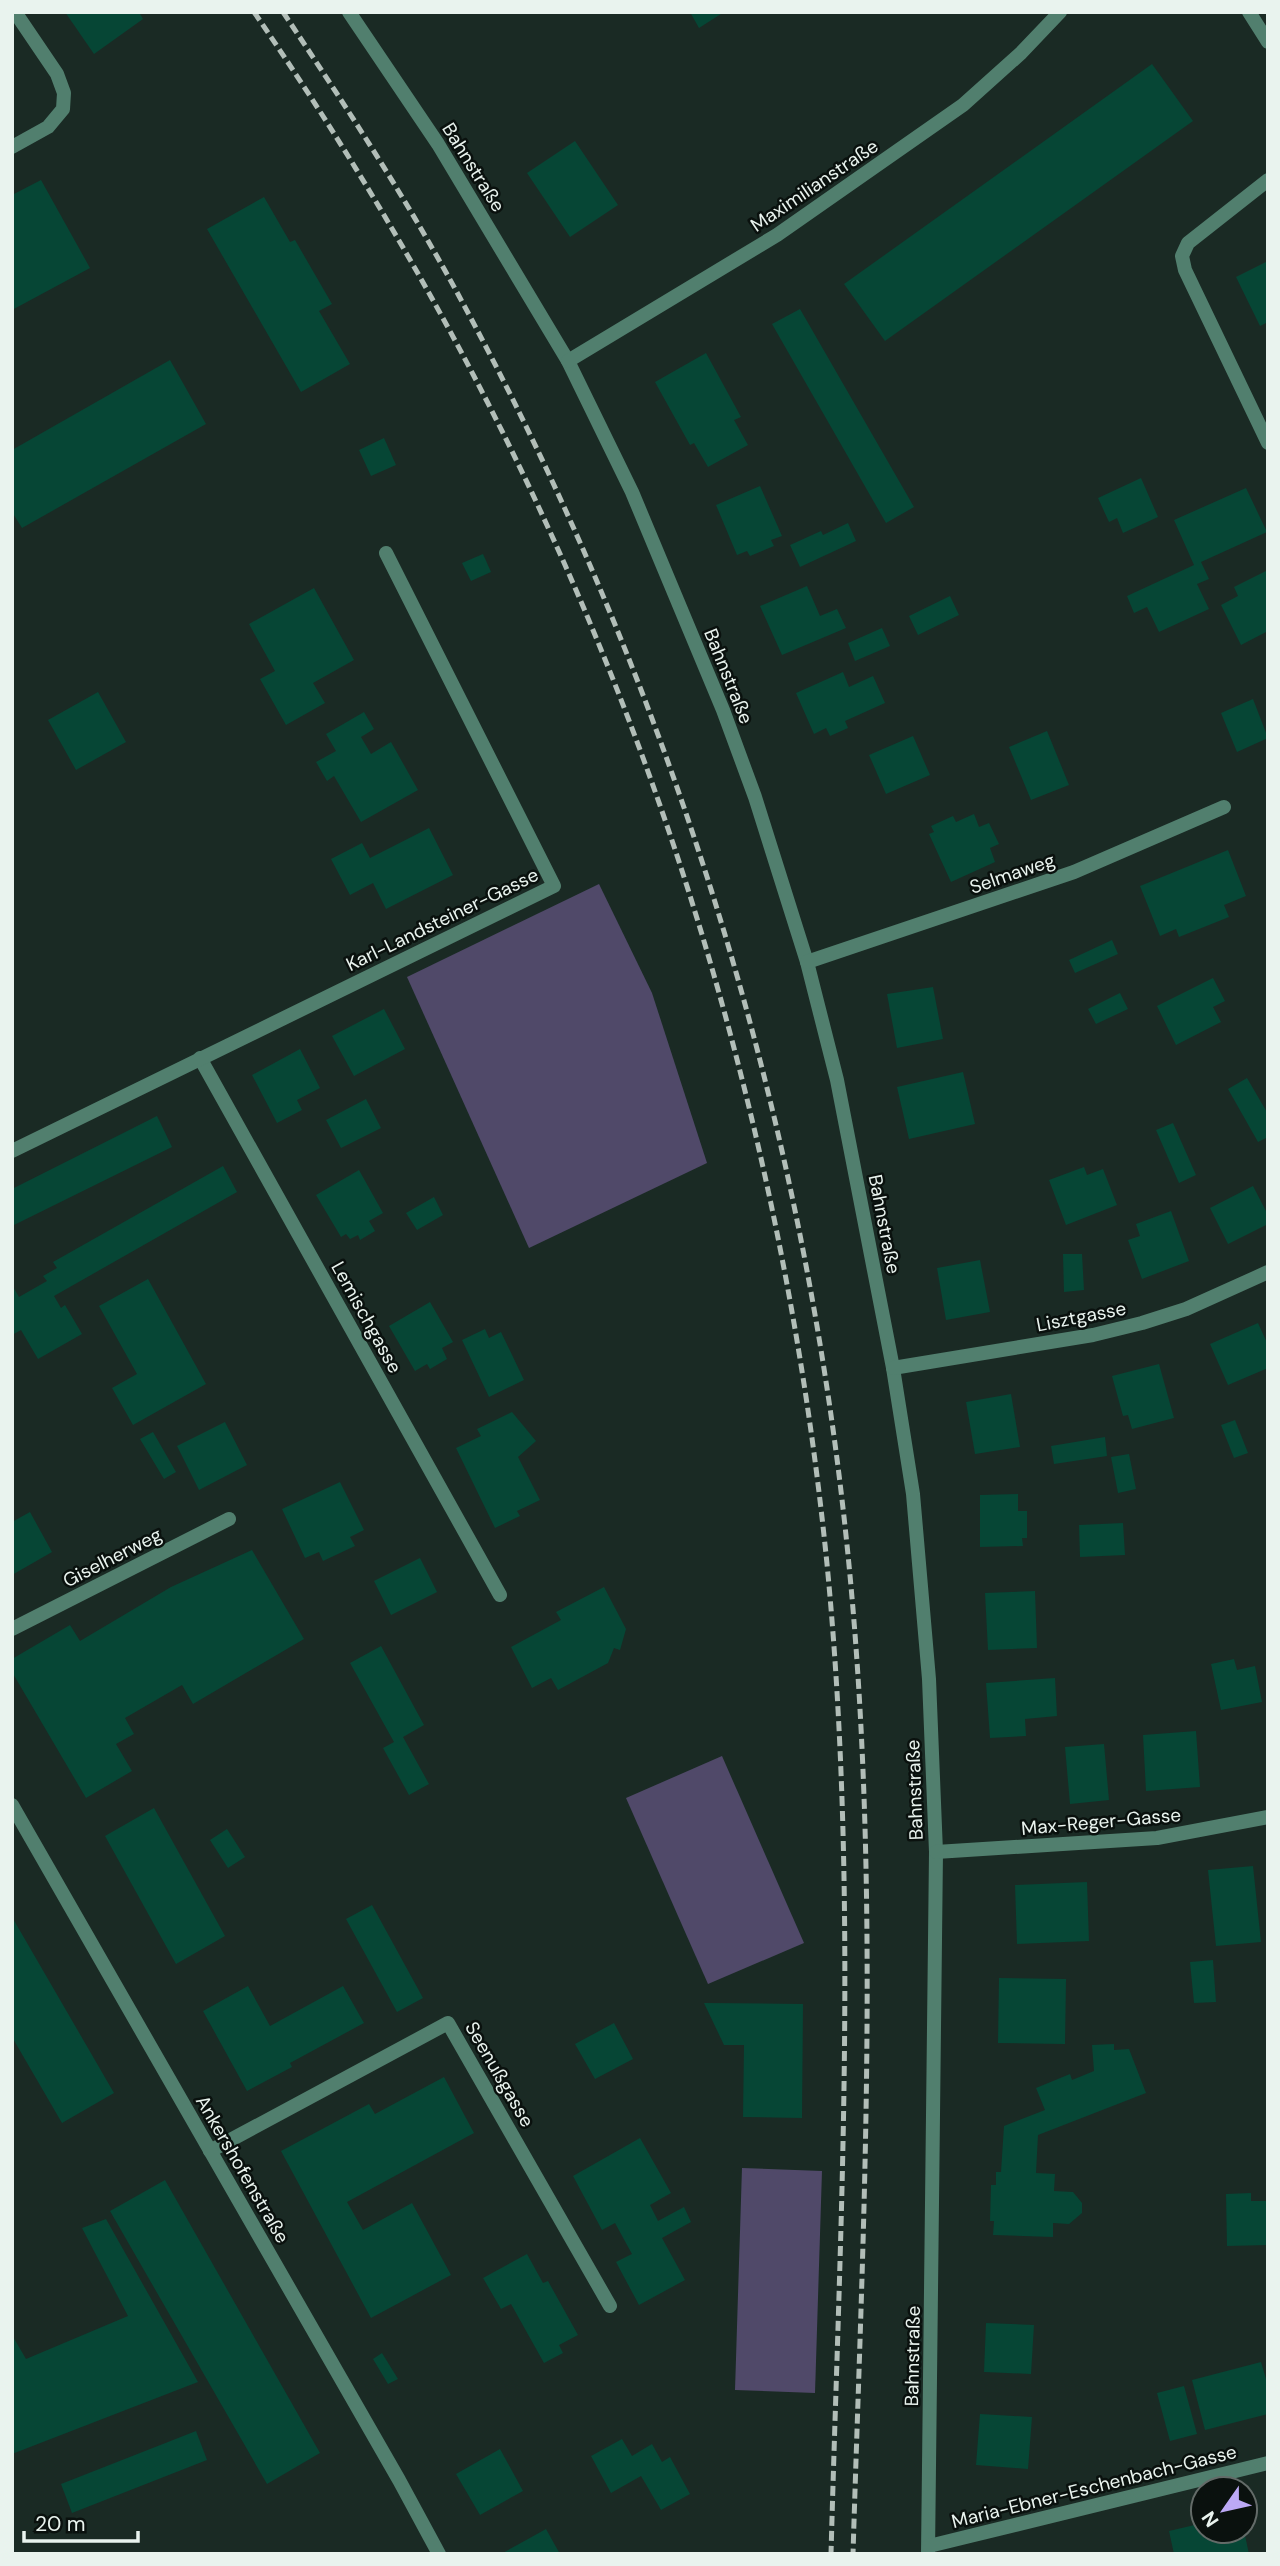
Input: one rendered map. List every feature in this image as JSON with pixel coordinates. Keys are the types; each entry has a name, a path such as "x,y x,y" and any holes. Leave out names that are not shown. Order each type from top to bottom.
{"street":[{"path":"12,147 48,127 62,109 64,93 57,74 15,12"},
{"name":"Bahnstraße","path":"349,12 438,144 568,361 632,492 723,710 755,797 807,962 837,1080 893,1368 914,1507 929,1679 936,1852 929,2550"},
{"name":"Maximilianstraße","path":"568,361 777,235 963,105 1021,53 1059,12"},
{"path":"1249,12 1266,37"},
{"path":"1268,180 1188,243 1182,256 1185,270 1268,443"},
{"name":"Karl-Landsteiner-Gasse","path":"12,1151 554,886 386,553"},
{"name":"Selmaweg","path":"807,962 1074,872 1224,807"},
{"name":"Lemischgasse","path":"200,1058 500,1595"},
{"name":"Lisztgasse","path":"893,1368 1093,1335 1142,1323 1186,1309 1268,1272"},
{"name":"Giselherweg","path":"12,1629 229,1519"},
{"name":"Ankershofenstraße","path":"12,1805 439,2554"},
{"name":"Max-Reger-Gasse","path":"936,1852 1157,1838 1268,1817"},
{"name":"Seenußgasse","path":"210,2151 448,2023 610,2306"},
{"name":"Maria-Ebner-Eschenbach-Gasse","path":"929,2550 1268,2463"}],"shaded area":[{"path":"599,884 652,993 707,1163 529,1248 407,977"},
{"path":"722,1756 804,1943 708,1984 626,1798"},
{"path":"742,2168 822,2171 815,2393 735,2390"}],"building":[{"path":"65,12 139,12 143,19 94,54"},
{"path":"690,12 724,12 699,28"},
{"path":"1152,64 1193,121 885,341 844,284"},
{"path":"575,141 618,205 570,237 527,173"},
{"path":"41,180 90,268 12,310 12,195"},
{"path":"264,197 290,242 295,240 332,304 319,311 350,364 301,392 207,229"},
{"path":"1268,261 1268,322 1260,326 1236,277"},
{"path":"800,309 914,507 886,523 772,324"},
{"path":"706,353 741,417 734,420 748,445 708,467 694,443 690,445 655,382"},
{"path":"170,360 206,424 22,528 12,512 12,450"},
{"path":"384,438 396,465 371,476 359,450"},
{"path":"1141,478 1158,517 1123,533 1117,518 1109,522 1098,498"},
{"path":"760,486 782,536 771,540 774,546 750,556 747,551 737,555 716,505"},
{"path":"1246,488 1267,532 1201,562 1209,579 1197,584 1209,609 1159,632 1147,607 1134,613 1127,596 1194,565 1174,520"},
{"path":"848,523 856,541 800,567 790,545 821,531 823,535"},
{"path":"483,554 491,572 471,581 462,563"},
{"path":"1268,570 1268,631 1241,645 1221,605 1238,596 1234,587"},
{"path":"807,586 820,616 837,609 846,628 782,655 760,606"},
{"path":"314,588 354,660 313,683 325,703 286,725 260,679 275,671 249,624"},
{"path":"950,596 959,615 918,635 909,616"},
{"path":"882,628 890,646 855,661 848,643"},
{"path":"843,672 849,687 873,676 885,703 845,721 848,728 830,736 826,728 814,734 796,693"},
{"path":"98,692 126,742 76,770 48,720"},
{"path":"1253,699 1268,738 1237,752 1221,713"},
{"path":"364,712 374,729 361,737 371,754 391,742 418,790 361,822 334,776 327,781 316,762 336,751 326,734"},
{"path":"1047,731 1069,785 1031,800 1009,747"},
{"path":"913,736 930,775 886,794 869,755"},
{"path":"974,814 979,827 989,823 999,844 990,848 995,862 951,882 929,834 934,832 931,826 953,816 956,822"},
{"path":"429,828 453,875 386,909 373,883 350,895 331,859 362,843 370,858"},
{"path":"1228,850 1246,896 1224,905 1229,917 1179,937 1176,929 1160,936 1140,886"},
{"path":"1112,940 1118,954 1075,973 1069,960"},
{"path":"1213,978 1225,1001 1213,1007 1221,1022 1176,1045 1157,1006"},
{"path":"933,987 943,1039 897,1048 887,994"},
{"path":"1120,993 1128,1009 1096,1024 1088,1009"},
{"path":"384,1009 405,1049 354,1076 332,1036"},
{"path":"300,1049 320,1088 297,1100 302,1110 277,1123 252,1075"},
{"path":"963,1072 975,1124 909,1139 897,1087"},
{"path":"1247,1078 1268,1114 1268,1137 1258,1142 1228,1089"},
{"path":"366,1099 381,1128 341,1148 326,1120"},
{"path":"157,1116 172,1147 12,1226 12,1189"},
{"path":"1173,1123 1196,1175 1179,1183 1156,1130"},
{"path":"223,1166 237,1192 54,1296 61,1308 65,1305 82,1334 38,1359 21,1330 12,1335 12,1285 19,1297 47,1281 43,1276 57,1268 53,1262"},
{"path":"1084,1167 1087,1175 1103,1169 1117,1205 1066,1225 1049,1180"},
{"path":"359,1170 383,1213 369,1221 375,1231 360,1240 358,1235 350,1239 346,1234 341,1237 316,1195"},
{"path":"1253,1186 1268,1215 1268,1224 1228,1244 1210,1208"},
{"path":"434,1197 443,1215 417,1230 406,1213"},
{"path":"1171,1211 1189,1261 1142,1279 1128,1240 1140,1236 1136,1224"},
{"path":"1063,1254 1082,1254 1084,1290 1064,1292"},
{"path":"980,1260 990,1312 946,1320 937,1268"},
{"path":"148,1279 206,1384 133,1425 112,1388 137,1374 99,1306"},
{"path":"430,1302 453,1342 442,1348 447,1359 430,1369 427,1364 415,1371 389,1326"},
{"path":"1258,1323 1268,1345 1268,1368 1228,1385 1210,1344"},
{"path":"485,1329 489,1338 501,1332 524,1380 489,1397 462,1340"},
{"path":"1159,1364 1174,1418 1132,1429 1128,1415 1123,1416 1112,1376"},
{"path":"1011,1394 1020,1447 975,1454 966,1402"},
{"path":"512,1412 536,1441 518,1457 540,1500 517,1511 520,1516 495,1528 456,1448 481,1436 477,1429"},
{"path":"1235,1420 1248,1453 1234,1458 1221,1425"},
{"path":"225,1422 247,1465 199,1490 177,1446"},
{"path":"153,1432 176,1472 164,1479 140,1439"},
{"path":"1105,1437 1107,1456 1054,1464 1051,1446"},
{"path":"1129,1454 1136,1489 1118,1493 1111,1457"},
{"path":"340,1482 364,1530 350,1537 355,1546 323,1561 319,1552 305,1558 282,1509"},
{"path":"1018,1494 1018,1511 1027,1511 1027,1538 1022,1538 1023,1546 980,1547 980,1495"},
{"path":"30,1512 52,1552 12,1575 12,1522"},
{"path":"1123,1523 1125,1555 1080,1557 1079,1525"},
{"path":"252,1550 304,1639 193,1704 182,1685 125,1718 134,1734 116,1744 132,1771 86,1798 12,1672 12,1659 70,1625 80,1641 171,1587"},
{"path":"420,1558 437,1592 391,1615 374,1581"},
{"path":"604,1587 626,1629 620,1650 614,1648 608,1663 558,1690 551,1678 532,1688 511,1647 561,1620 556,1612"},
{"path":"1035,1591 1037,1648 988,1650 985,1593"},
{"path":"381,1646 424,1725 403,1737 429,1784 409,1795 383,1748 394,1742 350,1663"},
{"path":"1234,1659 1237,1670 1255,1666 1262,1702 1221,1710 1211,1664"},
{"path":"1055,1678 1057,1716 1025,1719 1026,1736 990,1738 986,1683"},
{"path":"1196,1731 1200,1787 1146,1791 1143,1735"},
{"path":"1104,1744 1109,1800 1070,1804 1065,1747"},
{"path":"154,1808 225,1936 176,1964 105,1836"},
{"path":"227,1829 245,1857 228,1868 210,1840"},
{"path":"1253,1866 1261,1942 1216,1946 1208,1870"},
{"path":"1087,1882 1089,1941 1017,1944 1015,1885"},
{"path":"372,1905 423,1998 397,2012 346,1919"},
{"path":"12,1917 114,2093 62,2123 12,2037"},
{"path":"1213,1960 1216,2002 1194,2003 1190,1962"},
{"path":"999,1978 1066,1979 1065,2044 998,2043"},
{"path":"248,1986 270,2026 343,1986 364,2023 290,2063 292,2067 247,2091 203,2011"},
{"path":"704,2003 803,2004 802,2118 743,2117 744,2045 724,2045"},
{"path":"614,2023 633,2059 595,2079 575,2044"},
{"path":"1114,2044 1114,2050 1129,2049 1146,2093 1038,2135 1036,2173 1055,2174 1054,2191 1073,2192 1082,2203 1082,2213 1069,2224 1053,2223 1053,2237 993,2235 994,2221 990,2221 991,2185 996,2185 996,2172 1001,2172 1004,2126 1045,2110 1036,2088 1070,2074 1072,2080 1094,2071 1092,2045"},
{"path":"444,2077 474,2133 347,2202 363,2230 412,2203 451,2275 371,2318 281,2151 369,2104 375,2114"},
{"path":"640,2138 671,2193 650,2205 658,2221 684,2207 691,2222 662,2238 685,2280 639,2305 616,2262 632,2254 615,2223 602,2230 573,2176"},
{"path":"165,2180 320,2453 267,2484 110,2211"},
{"path":"1251,2193 1251,2201 1268,2201 1268,2245 1227,2246 1226,2194"},
{"path":"106,2219 198,2382 12,2454 12,2335 26,2359 128,2316 82,2228"},
{"path":"527,2254 543,2283 548,2281 578,2335 559,2345 563,2353 544,2363 511,2304 501,2309 483,2278"},
{"path":"986,2323 1034,2325 1031,2374 984,2372"},
{"path":"382,2353 398,2379 388,2384 373,2359"},
{"path":"1261,2362 1268,2386 1268,2414 1205,2430 1192,2380"},
{"path":"1184,2386 1197,2434 1170,2441 1157,2393"},
{"path":"980,2414 1032,2417 1028,2469 976,2465"},
{"path":"196,2431 207,2460 72,2513 61,2484"},
{"path":"622,2439 632,2456 652,2444 662,2462 670,2457 690,2494 661,2510 641,2476 611,2493 591,2456"},
{"path":"500,2449 523,2491 480,2515 456,2474"},
{"path":"1189,2526 1189,2545 1247,2545 1249,2554 1174,2554 1169,2531"},
{"path":"546,2529 560,2554 501,2554"}],"railway":[{"path":"254,12 335,135 411,261 481,390 546,523 600,647 649,773 692,901 730,1032 762,1163 789,1296 811,1430 827,1564 837,1687 845,1935 842,2182 831,2554"},
{"path":"283,12 352,117 439,259 535,445 604,597 665,753 718,911 763,1072 800,1234 829,1399 849,1565 865,1812 865,2183 853,2554"}]}
